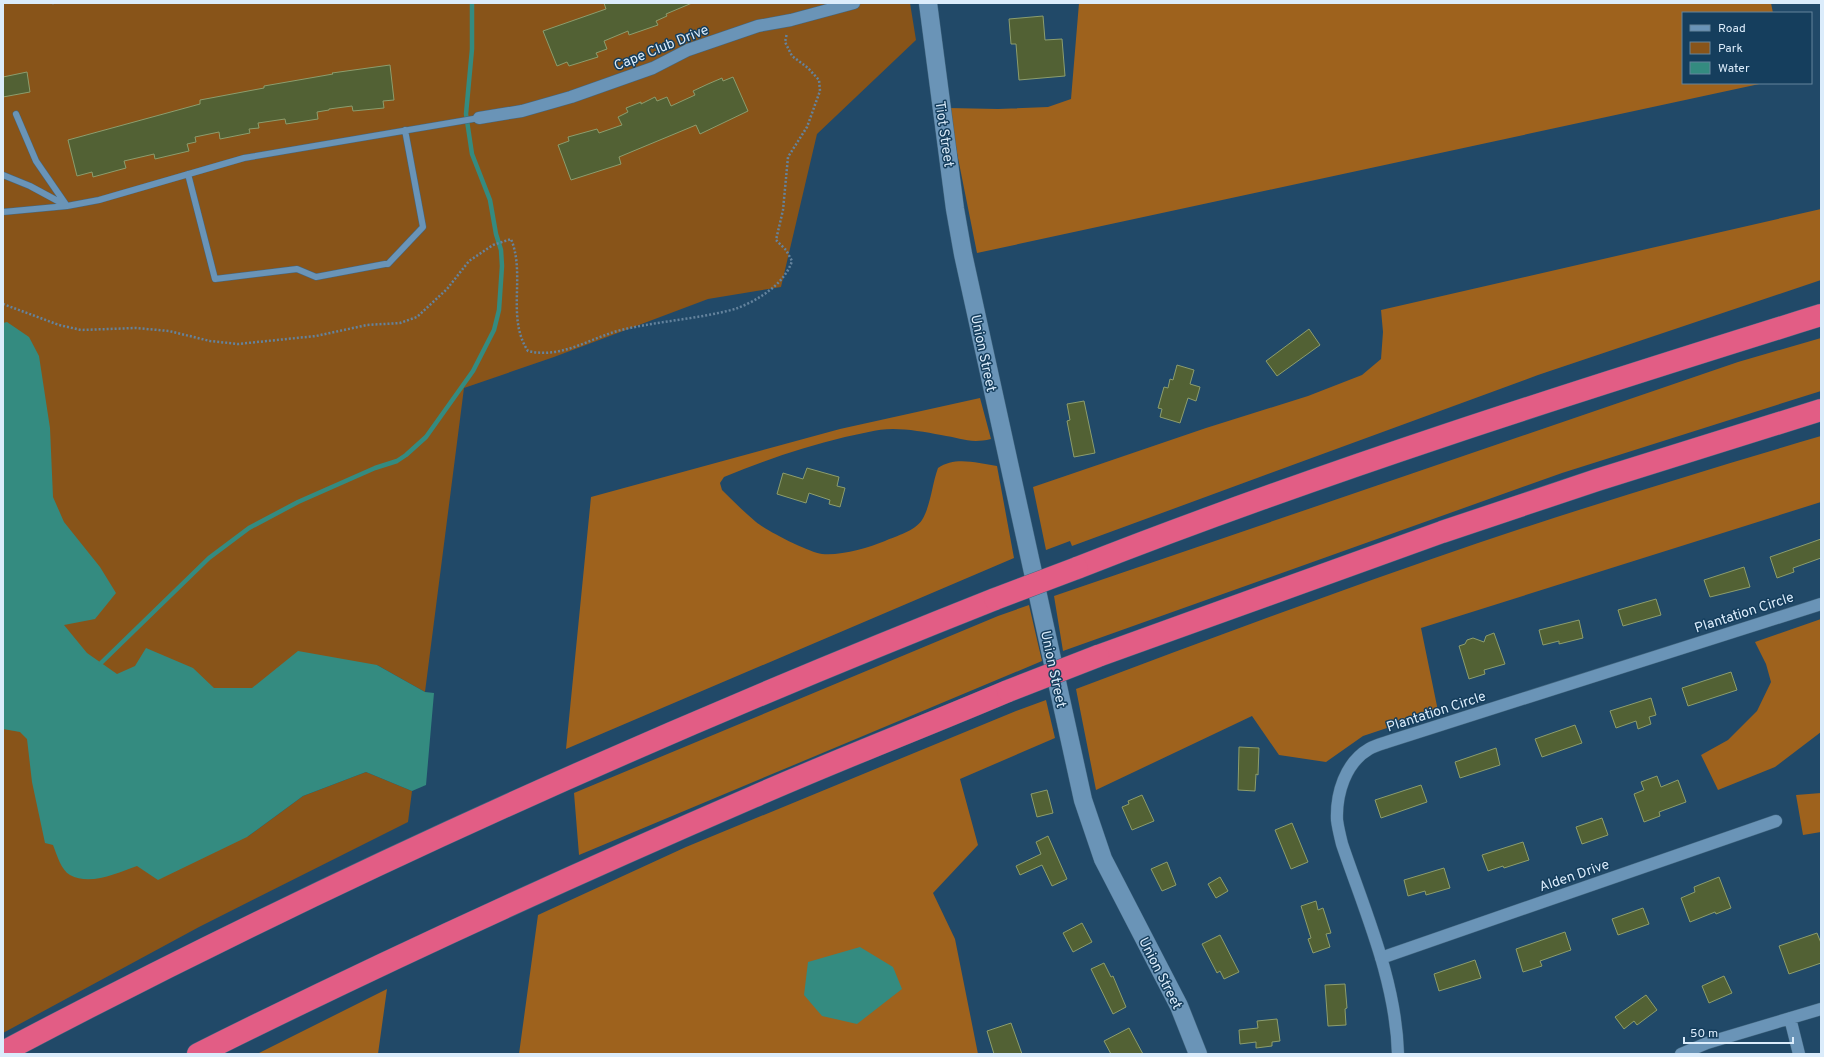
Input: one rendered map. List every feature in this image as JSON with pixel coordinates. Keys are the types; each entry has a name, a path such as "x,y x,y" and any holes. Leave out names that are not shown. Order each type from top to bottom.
{"highway":[{"path":"3,1052 214,944 432,840 690,724 994,599 1228,511 1436,438 1821,315"},
{"path":"198,1054 355,977 561,881 804,775 1008,691 1098,656 1442,532 1597,480 1821,410"}],"main road":[{"name":"Tiot Street","path":"928,3 955,209 965,265"},
{"name":"Union Street","path":"965,265 1086,812 1103,859 1179,1006 1198,1054"}],"street":[{"name":"Cape Club Drive","path":"479,118 522,112 572,98 653,68 688,50 758,26 791,20 854,3"},
{"name":"Plantation Circle","path":"1398,1054 1391,992 1342,844 1337,820 1343,778 1354,762 1368,749 1386,742 1821,604"},
{"name":"Alden Drive","path":"1381,958 1776,821"},
{"path":"1681,1054 1707,1043 1821,1009"},
{"path":"1790,1018 1799,1054"}],"lane":[{"path":"16,114 36,160 67,206"},
{"path":"3,212 67,206 99,200 244,158 479,118"},
{"path":"188,174 215,279 297,269 316,277 388,264 423,227 404,130"},
{"path":"3,174 30,186 67,206"}],"path":[{"path":"3,304 59,325 81,330 136,328 169,332 210,341 238,344 316,336 367,325 400,323 417,317 447,289 469,261 493,245 511,239 516,250 518,269 517,321 521,341 528,351 541,354 575,348 622,330 735,310 753,302 765,294 789,270 792,262 786,250 776,240 783,210 788,157 807,127 820,91 819,80 808,68 792,56 785,42 791,20"}],"green space":[{"path":"3,3 910,3 916,40 817,134 781,287 708,299 554,357 464,388 425,692 377,665 247,837 303,796 366,772 412,791 408,822 199,927 3,1033"}],"shaded area":[{"path":"1079,3 1771,3 1773,12 1682,12 1682,84 1759,84 977,253 948,108 998,109 1048,107 1071,99"},
{"path":"1821,209 1821,280 1538,375 1072,546 1070,541 1046,550 1033,487 1206,428 1308,396 1362,375 1381,359 1383,332 1381,310"},
{"path":"1821,338 1821,391 1562,473 1063,651 1054,596 1738,362"},
{"path":"980,398 991,439 971,441 929,433 887,429 829,441 783,455 724,477 720,483 722,490 756,522 769,531 807,549 822,554 837,554 871,546 900,535 919,524 925,514 938,468 945,464 966,461 997,466 1014,558 566,749 591,497 840,429"},
{"path":"1821,436 1821,502 1421,628 1438,711 1363,736 1326,762 1279,755 1252,716 1096,790 1076,689 1427,560 1563,515"},
{"path":"1029,605 1042,661 579,855 574,793 998,616"},
{"path":"1821,619 1821,732 1775,767 1718,790 1701,755 1728,740 1757,711 1771,682 1766,664 1755,642"},
{"path":"1046,700 1055,738 960,779 978,845 933,893 955,939 978,1054 519,1054 538,915 686,847"},
{"path":"1821,793 1821,832 1803,835 1796,795"},
{"path":"387,989 378,1054 257,1054"}],"water":[{"path":"7,322 29,337 39,356 50,428 53,497 64,522 100,567 116,593 95,619 64,625 87,653 117,674 135,666 146,648 193,668 214,688 252,688 298,651 377,665 425,692 434,693 426,785 412,791 366,772 303,796 247,837 158,880 137,866 112,875 95,879 78,878 70,875 64,870 53,845 45,843 32,782 27,739 20,732 3,729 3,323"},
{"path":"860,947 893,967 902,989 857,1024 822,1016 804,995 808,962"}],"building":[{"path":"604,3 692,3 666,14 667,16 656,21 658,25 629,35 628,31 604,41 607,49 596,53 598,57 569,66 567,62 557,66 543,31 606,9"},
{"path":"1043,16 1045,40 1062,39 1065,76 1019,80 1016,44 1011,44 1009,19"},
{"path":"390,65 394,100 383,101 384,108 353,111 352,106 317,112 318,119 286,124 285,119 258,123 259,128 249,129 250,133 220,139 219,132 195,137 196,142 187,144 189,151 155,159 154,154 124,161 126,168 93,177 92,172 77,176 68,140 200,104 200,100 264,88 264,86 333,74 332,73"},
{"path":"27,72 30,92 3,97 3,77"},
{"path":"733,77 748,111 700,134 696,125 619,157 621,164 571,180 558,145 569,141 568,137 597,129 599,133 622,125 618,117 628,112 626,108 641,102 641,104 655,97 657,101 667,97 671,106 695,95 693,91 722,78 723,81"},
{"path":"1309,329 1320,345 1277,376 1266,361"},
{"path":"1177,365 1194,370 1190,384 1200,387 1196,401 1188,398 1180,423 1160,417 1162,409 1158,408 1164,387 1168,388 1170,379 1173,380"},
{"path":"1084,401 1095,453 1074,457 1067,421 1070,420 1067,404"},
{"path":"807,468 839,477 837,486 845,488 840,507 829,504 830,500 809,493 806,503 777,494 783,473 803,479"},
{"path":"1821,539 1821,558 1793,568 1794,572 1777,578 1770,557"},
{"path":"1744,567 1750,587 1710,597 1704,580"},
{"path":"1656,599 1661,615 1623,626 1618,610"},
{"path":"1579,620 1583,638 1559,644 1559,641 1543,645 1539,630"},
{"path":"1494,633 1505,664 1484,670 1485,674 1469,679 1459,646 1465,644 1467,640 1473,638 1484,642 1486,636"},
{"path":"1731,672 1737,690 1688,706 1682,688"},
{"path":"1651,698 1656,715 1649,717 1651,724 1638,729 1636,721 1616,728 1610,711"},
{"path":"1575,725 1582,743 1542,757 1535,739"},
{"path":"1239,747 1259,748 1258,775 1256,774 1255,791 1238,790"},
{"path":"1496,748 1500,765 1460,778 1455,762"},
{"path":"1657,776 1661,787 1678,780 1686,802 1659,812 1660,816 1644,822 1634,794 1644,790 1641,782"},
{"path":"1421,785 1427,802 1381,818 1375,800"},
{"path":"1047,790 1053,813 1037,817 1031,794"},
{"path":"1142,795 1154,821 1132,830 1122,807 1129,804 1128,801"},
{"path":"1602,818 1608,835 1582,844 1576,827"},
{"path":"1292,823 1308,862 1291,869 1275,830"},
{"path":"1048,836 1067,879 1052,886 1042,865 1020,875 1016,866 1041,854 1036,842"},
{"path":"1523,842 1529,860 1504,868 1503,866 1488,871 1482,855"},
{"path":"1167,862 1176,885 1162,891 1151,869"},
{"path":"1444,868 1450,888 1426,895 1425,891 1408,896 1404,880"},
{"path":"1220,877 1228,891 1216,898 1208,884"},
{"path":"1719,877 1731,908 1716,914 1715,912 1690,922 1681,898 1695,892 1694,887"},
{"path":"1316,901 1318,910 1323,908 1331,933 1326,934 1330,947 1313,953 1308,939 1311,938 1301,906"},
{"path":"1643,908 1649,924 1618,935 1612,919"},
{"path":"1082,923 1092,942 1073,952 1063,933"},
{"path":"1565,932 1571,950 1540,961 1542,966 1523,972 1516,949"},
{"path":"1817,933 1821,943 1821,963 1789,974 1779,946"},
{"path":"1220,935 1239,972 1224,979 1220,971 1217,973 1202,944"},
{"path":"1475,960 1481,978 1439,991 1434,974"},
{"path":"1104,963 1111,977 1113,976 1126,1007 1113,1014 1091,969"},
{"path":"1724,976 1732,993 1709,1003 1702,986"},
{"path":"1345,984 1347,1008 1345,1009 1346,1025 1328,1026 1325,985"},
{"path":"1646,995 1657,1010 1637,1025 1634,1021 1624,1029 1615,1017"},
{"path":"1277,1019 1280,1041 1272,1042 1272,1046 1256,1048 1256,1042 1240,1044 1239,1030 1258,1028 1257,1021"},
{"path":"1011,1023 1022,1054 994,1054 987,1031"},
{"path":"1129,1028 1143,1054 1111,1054 1104,1041"}],"waterway":[{"path":"101,663 209,558 249,528 298,502 375,468 397,461 406,455 426,437 473,371 494,330 499,310 502,266 501,250 496,234 490,200 472,154 466,114 472,49 472,3"}]}
